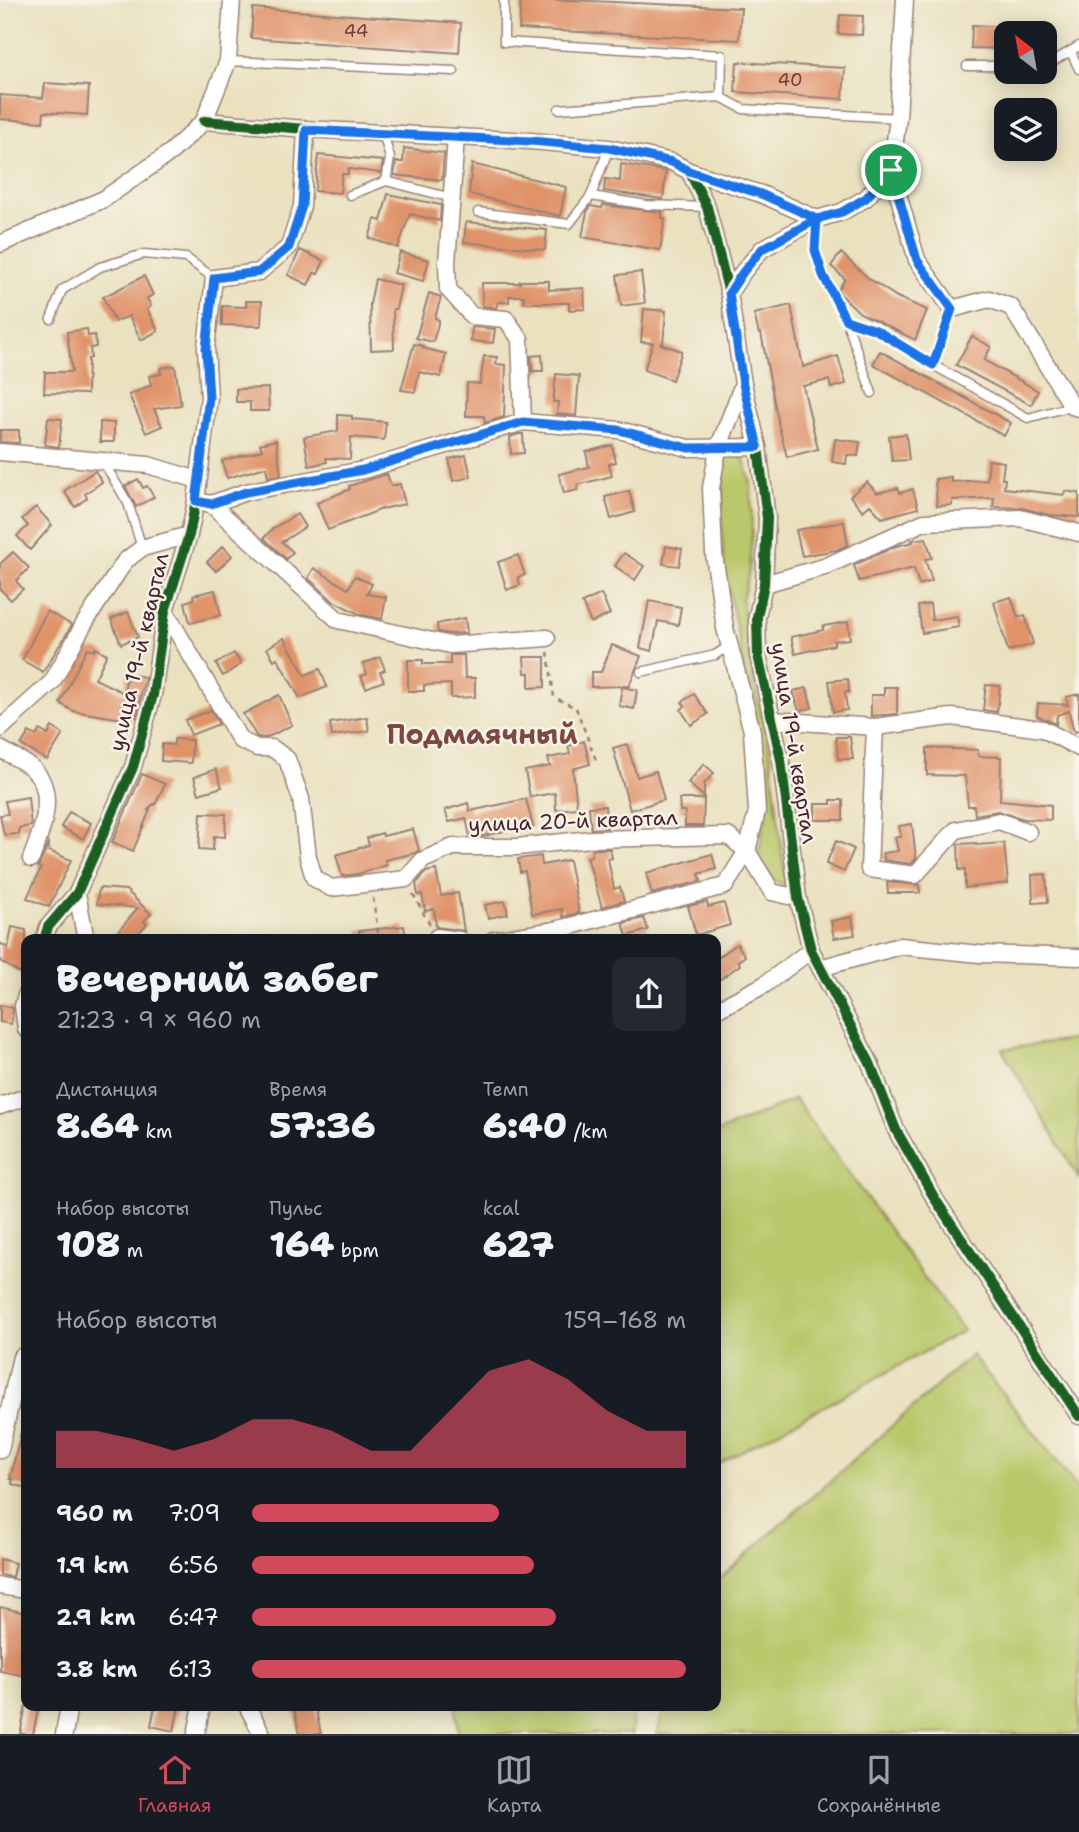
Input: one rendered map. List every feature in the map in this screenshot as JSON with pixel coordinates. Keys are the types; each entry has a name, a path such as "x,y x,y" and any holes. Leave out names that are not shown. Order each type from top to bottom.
{"street":[{"path":"0,244 104,199 171,152 204,121 228,61 232,0"},
{"path":"905,0 898,118 891,170 917,260 952,309 989,299 1011,307 1075,407"},
{"path":"204,121 306,130 609,148 672,162 689,171 761,194 817,219"},
{"path":"0,452 148,465 198,480 209,397 206,348 214,278 259,272 289,247 302,206 306,130"},
{"path":"456,137 447,264 448,289 472,316 506,320 520,339 523,422"},
{"path":"729,293 762,249 817,219 842,212 866,198 891,170"},
{"name":"улица 19-й квартал","path":"689,171 707,207 729,293 743,384 758,447 767,518 764,584 757,617 758,655 781,760 798,898 811,950 870,1063 896,1130 935,1199 1079,1416"},
{"path":"707,207 727,183"},
{"path":"530,934 726,886 747,851 757,811 752,730 729,646 714,554 711,488 718,449 743,384"},
{"path":"204,503 246,492 363,470 523,422 619,430 688,448 758,447"},
{"name":"улица 19-й квартал","path":"76,893 133,767 153,695 165,611 189,535 204,503 198,480"},
{"path":"204,503 338,620 450,645 547,638"},
{"path":"764,584 824,567 924,522 1020,518 1079,533"},
{"name":"улица 19-й квартал","path":"0,729 52,682 84,624 125,561 142,548 189,535"},
{"path":"165,611 240,740 257,748 272,748 288,759 301,799 308,857 314,878 331,888 406,879"},
{"name":"улица 19-й квартал","path":"772,720 875,726 952,717 1043,729 1079,748"},
{"path":"875,726 869,869 915,875 956,830 999,821 1028,832"},
{"path":"0,748 33,769 43,783 46,800 42,830 31,859"},
{"name":"улица 20-й квартал","path":"406,879 423,860 453,847 517,847 591,839 728,836 747,851"},
{"path":"747,851 772,892 798,898"},
{"path":"46,934 48,927 76,893"},
{"path":"76,893 85,934"},
{"path":"820,968 900,946 980,954 1079,957"},
{"path":"721,1007 764,985 811,950"},
{"path":"0,1106 21,1099"},
{"path":"0,1450 21,1357"},
{"path":"0,1586 21,1589"},
{"path":"64,1734 68,1711"},
{"path":"196,1734 201,1711"},
{"path":"250,1711 262,1734"}],"lane":[{"path":"504,0 504,42 722,55 721,97"},
{"path":"1057,59 1075,49 1079,69"},
{"path":"228,61 454,71"},
{"path":"967,66 994,66"},
{"path":"559,109 721,97 743,109 898,118"},
{"path":"383,133 390,158 386,181"},
{"path":"478,212 569,224 591,196 609,148"},
{"path":"350,195 386,181 452,198"},
{"path":"591,196 647,205 707,207"},
{"path":"817,219 815,250 823,275 846,320 872,393"},
{"path":"51,319 62,290 100,267 144,254 186,258 214,278"},
{"path":"933,365 952,309"},
{"path":"846,320 876,330 1028,418 1075,407"},
{"path":"103,460 128,503 142,548"},
{"path":"640,672 715,655 729,646"}],"path":[{"path":"547,638 554,698 576,708 596,760"},
{"path":"406,879 435,934"},
{"path":"371,885 378,934"}],"green space":[{"path":"733,453 744,459 751,483 749,572 742,600 753,679 770,749 786,886 773,879 758,858 767,805 761,750 724,567 721,515 725,459"},
{"path":"1079,1039 1079,1178 1002,1049"},
{"path":"795,1099 963,1331 721,1462 721,1131"},
{"path":"972,1355 1079,1489 1079,1734 657,1734 663,1711 721,1711 721,1578"},
{"path":"456,1711 633,1711 632,1734 458,1734"}],"building":[{"path":"521,0 741,8 739,40 519,29"},
{"path":"253,8 461,23 459,53 251,38"},
{"path":"840,15 863,16 862,35 838,34"},
{"path":"972,25 994,26 994,49 971,48"},
{"path":"737,62 845,68 843,99 735,92"},
{"path":"45,83 89,86 87,115 44,112 43,122 0,119 0,95 43,98"},
{"path":"404,148 444,153 442,180 394,175 396,162 403,162"},
{"path":"318,155 383,161 381,173 348,169 348,174 342,174 340,193 315,191"},
{"path":"472,164 566,187 560,216 469,194"},
{"path":"621,164 666,171 663,199 604,191 605,179 620,181"},
{"path":"388,194 441,205 440,221 410,214 398,248 369,238 375,219 381,221"},
{"path":"603,205 662,212 662,218 665,218 660,250 582,237 587,212 591,206 602,208"},
{"path":"466,222 547,230 545,250 464,242"},
{"path":"300,250 324,261 318,274 314,273 308,285 288,275"},
{"path":"400,252 429,260 423,281 394,273"},
{"path":"841,253 868,278 897,297 927,310 915,340 860,313 840,294 838,290 845,279 831,266"},
{"path":"641,272 645,303 621,306 617,275"},
{"path":"144,276 153,295 147,298 151,306 147,309 158,331 141,340 129,316 115,322 103,297"},
{"path":"375,279 401,285 396,309 393,309 394,349 371,350 370,304"},
{"path":"549,281 549,290 584,288 585,309 569,310 569,303 524,303 524,296 509,296 509,302 498,302 496,308 482,306 482,283"},
{"path":"429,293 441,297 435,318 439,320 433,342 416,338"},
{"path":"246,301 262,301 261,326 222,325 222,306 246,307"},
{"path":"791,305 803,367 838,356 846,384 831,388 829,380 803,386 818,449 787,457 761,333 759,334 754,314"},
{"path":"644,309 666,311 663,344 660,344 682,351 672,380 644,370 653,343 641,342"},
{"path":"472,327 495,329 493,343 471,341"},
{"path":"87,329 88,336 95,335 96,347 90,348 87,394 44,393 45,372 72,372 67,332"},
{"path":"972,336 991,347 984,360 1038,391 1031,405 956,365"},
{"path":"414,344 446,354 441,377 419,372 415,392 401,390"},
{"path":"880,351 1011,423 1004,436 873,364"},
{"path":"542,355 543,371 532,371 531,356"},
{"path":"484,356 497,357 496,364 506,365 504,417 485,423 484,416 466,416 467,383 480,384"},
{"path":"175,366 181,405 154,409 162,426 146,433 129,395 151,385 149,376 161,374 160,368"},
{"path":"556,374 579,376 576,416 557,414 558,402 553,402"},
{"path":"268,388 269,411 250,411 250,402 236,402 236,389"},
{"path":"338,415 386,422 384,440 351,437 350,459 326,458 327,462 309,466 304,437 338,431"},
{"path":"48,418 62,419 59,447 45,445"},
{"path":"100,422 114,423 114,442 100,442"},
{"path":"0,430 19,430 19,443 0,442"},
{"path":"523,434 524,453 511,454 510,437"},
{"path":"906,434 909,460 892,461 889,436"},
{"path":"835,439 860,442 858,456 847,455 846,464 832,462"},
{"path":"276,440 281,475 268,477 266,467 227,478 222,461 262,450 260,444"},
{"path":"612,445 616,462 609,464 612,476 577,485 578,490 564,493 559,474 589,467 586,452"},
{"path":"466,455 471,477 453,481 449,459"},
{"path":"989,460 1004,462 1004,488 1064,495 1065,491 1079,493 1079,517 1049,515 1022,508 993,507 994,498 952,500 952,505 937,506 935,479 951,477 951,482 987,480"},
{"path":"95,471 102,482 85,494 87,498 75,507 64,491"},
{"path":"387,474 391,486 400,484 405,504 382,509 328,530 317,503 350,489 349,486"},
{"path":"138,479 143,488 147,486 154,497 136,507 125,486"},
{"path":"867,482 877,493 898,488 900,493 913,489 918,508 882,518 870,505 863,511 850,496"},
{"path":"629,491 635,512 611,519 605,497"},
{"path":"36,507 52,525 30,550 17,536 28,526 22,519"},
{"path":"297,514 305,527 282,542 293,552 286,559 264,538 272,529"},
{"path":"844,522 848,545 802,556 796,530"},
{"path":"926,538 932,558 925,559 932,581 919,585 914,568 859,581 854,565 896,546 913,542 912,540"},
{"path":"223,546 232,556 216,571 207,562"},
{"path":"666,546 682,549 679,566 663,564"},
{"path":"13,552 29,568 16,581 23,589 11,600 0,589 0,564"},
{"path":"624,553 644,566 635,580 615,566"},
{"path":"518,555 525,575 518,577 520,585 507,590 498,562"},
{"path":"314,568 348,589 355,576 372,584 367,594 386,597 382,619 359,614 333,601 308,578"},
{"path":"215,590 221,615 190,623 185,602 194,599 193,595"},
{"path":"601,594 610,614 591,623 582,603"},
{"path":"1011,597 1018,617 1025,615 1033,644 1008,651 994,602"},
{"path":"649,601 681,607 678,625 658,621 652,651 640,648"},
{"path":"930,604 932,620 957,616 959,627 922,633 918,606"},
{"path":"47,611 72,625 43,672 22,660"},
{"path":"128,612 138,637 121,644 111,619"},
{"path":"465,618 467,633 438,632 437,624"},
{"path":"848,622 850,639 834,641 834,645 795,654 791,637 823,630 823,626"},
{"path":"284,638 305,675 320,669 327,687 300,698 277,658 274,660 267,648"},
{"path":"612,645 641,656 629,686 591,687 591,672 601,672"},
{"path":"87,648 94,651 95,648 107,654 95,679 124,693 127,674 145,677 136,717 130,716 129,720 73,711 60,703"},
{"path":"234,653 241,664 223,676 216,664"},
{"path":"450,655 464,655 465,678 475,678 475,697 451,698 451,684 424,685 424,691 408,691 408,660 423,660 423,664 450,664"},
{"path":"380,657 385,670 380,672 384,681 366,688 361,676 367,674 363,664"},
{"path":"524,657 545,657 545,687 529,688 529,673 525,673"},
{"path":"848,679 849,692 845,692 847,710 833,712 829,681"},
{"path":"986,685 1000,686 997,712 983,710"},
{"path":"622,687 637,690 634,709 619,706"},
{"path":"884,687 897,687 897,714 871,716 871,695 884,695"},
{"path":"807,688 812,708 799,711 793,691"},
{"path":"694,694 708,714 691,725 681,710 685,706 682,702"},
{"path":"1079,694 1079,731 1074,732 1069,711 1057,715 1056,724 1037,716 1038,703 1068,705 1066,697"},
{"path":"279,695 292,725 266,738 257,737 243,714"},
{"path":"211,710 219,724 191,735 185,720"},
{"path":"367,717 369,731 332,736 330,723"},
{"path":"52,727 63,734 47,760 21,745 29,732 36,736 40,730 48,735"},
{"path":"836,737 850,737 853,759 838,759"},
{"path":"174,739 192,740 191,763 161,761 162,744 174,745"},
{"path":"584,741 590,764 573,769 577,808 556,810 555,793 530,797 525,771 550,766 548,758 570,754 568,746"},
{"path":"627,744 637,777 656,771 664,800 630,810 613,748"},
{"path":"927,748 978,750 978,756 1001,757 1000,800 1051,805 1051,820 1024,819 998,811 975,815 974,806 968,806 965,776 927,775"},
{"path":"704,764 714,773 704,784 704,797 688,783"},
{"path":"216,769 222,787 199,794 194,777"},
{"path":"142,774 165,784 155,805 148,810 133,851 112,842"},
{"path":"28,797 31,826 19,828 19,834 4,835 0,815 8,814 5,801"},
{"path":"526,799 533,827 516,831 515,828 484,836 470,836 466,818 449,822 445,810 468,803 470,811"},
{"path":"679,799 704,799 703,826 685,826 685,811 680,811"},
{"path":"831,800 843,800 843,820 815,820 815,804 831,804"},
{"path":"605,806 607,828 591,829 589,807"},
{"path":"69,812 91,823 83,839 61,827"},
{"path":"201,813 226,814 225,837 214,836 213,850 199,849"},
{"path":"912,824 916,859 911,864 884,860 883,853 898,851 895,837 901,837 899,826"},
{"path":"413,829 419,850 415,853 385,860 387,865 342,876 336,855 369,845 367,838"},
{"path":"836,841 854,849 844,872 826,864"},
{"path":"1004,843 1008,883 965,888 965,869 959,870 958,844"},
{"path":"48,844 49,851 71,860 49,907 27,898 41,868 38,867"},
{"path":"593,849 610,849 612,858 608,859 614,889 620,887 624,901 602,907 587,857 591,856"},
{"path":"712,854 716,869 699,874 701,881 652,894 646,873"},
{"path":"541,856 542,865 569,860 579,913 563,917 562,909 532,914 525,871 520,872 518,859"},
{"path":"436,870 441,896 458,893 464,931 436,927 434,909 425,911 422,894 418,895 416,884 426,872"},
{"path":"1046,874 1048,902 1033,903 1032,875"},
{"path":"887,882 919,885 920,893 888,893"},
{"path":"99,888 126,890 151,914 144,921 147,924 138,934 116,934 138,908 97,904"},
{"path":"505,901 508,914 488,918 485,905"},
{"path":"707,902 708,907 724,903 730,925 696,934 688,906"},
{"path":"852,917 855,935 834,938 831,921"},
{"path":"644,918 648,930 626,934 623,923"},
{"path":"404,926 405,934 359,934 359,931"},
{"path":"12,927 26,930 26,934 21,934 21,974 0,961 0,943 8,948"},
{"path":"737,944 745,956 738,961 740,965 721,978 721,955"},
{"path":"0,1005 13,1008 11,1024 0,1022"},
{"path":"21,1432 21,1487 12,1484 13,1479 10,1479"},
{"path":"0,1559 15,1563 12,1577 0,1575"},
{"path":"0,1607 21,1612 21,1675 0,1671"},
{"path":"25,1711 38,1711 33,1734 20,1734"},
{"path":"154,1711 178,1711 174,1731 151,1726"},
{"path":"294,1711 316,1711 321,1734 300,1734"}],"cycle path":[{"path":"204,121 609,148 672,162 689,171 707,207 729,293 743,384 758,447 767,518 764,584 757,617 758,655 781,760 798,898 811,950 870,1063 896,1130 935,1199 1079,1416"},
{"path":"46,934 48,927 77,893 133,767 153,695 165,611 189,535 196,501 209,397 206,348 214,278 259,272 289,247 302,206 306,129"}],"district":[{"name":"Подмаячный","path":"482,734"}],"route":[{"path":"891,170 866,198 842,212 817,219 761,194 689,171 672,162 609,148 531,141 306,130 302,206 289,247 259,272 214,278 206,348 209,397 196,501 211,504 246,492 363,470 523,422 619,430 688,448 758,447 743,384 729,293 762,249 817,219 815,250 823,275 846,320 876,330 933,365 952,309 917,260 891,170"}]}
